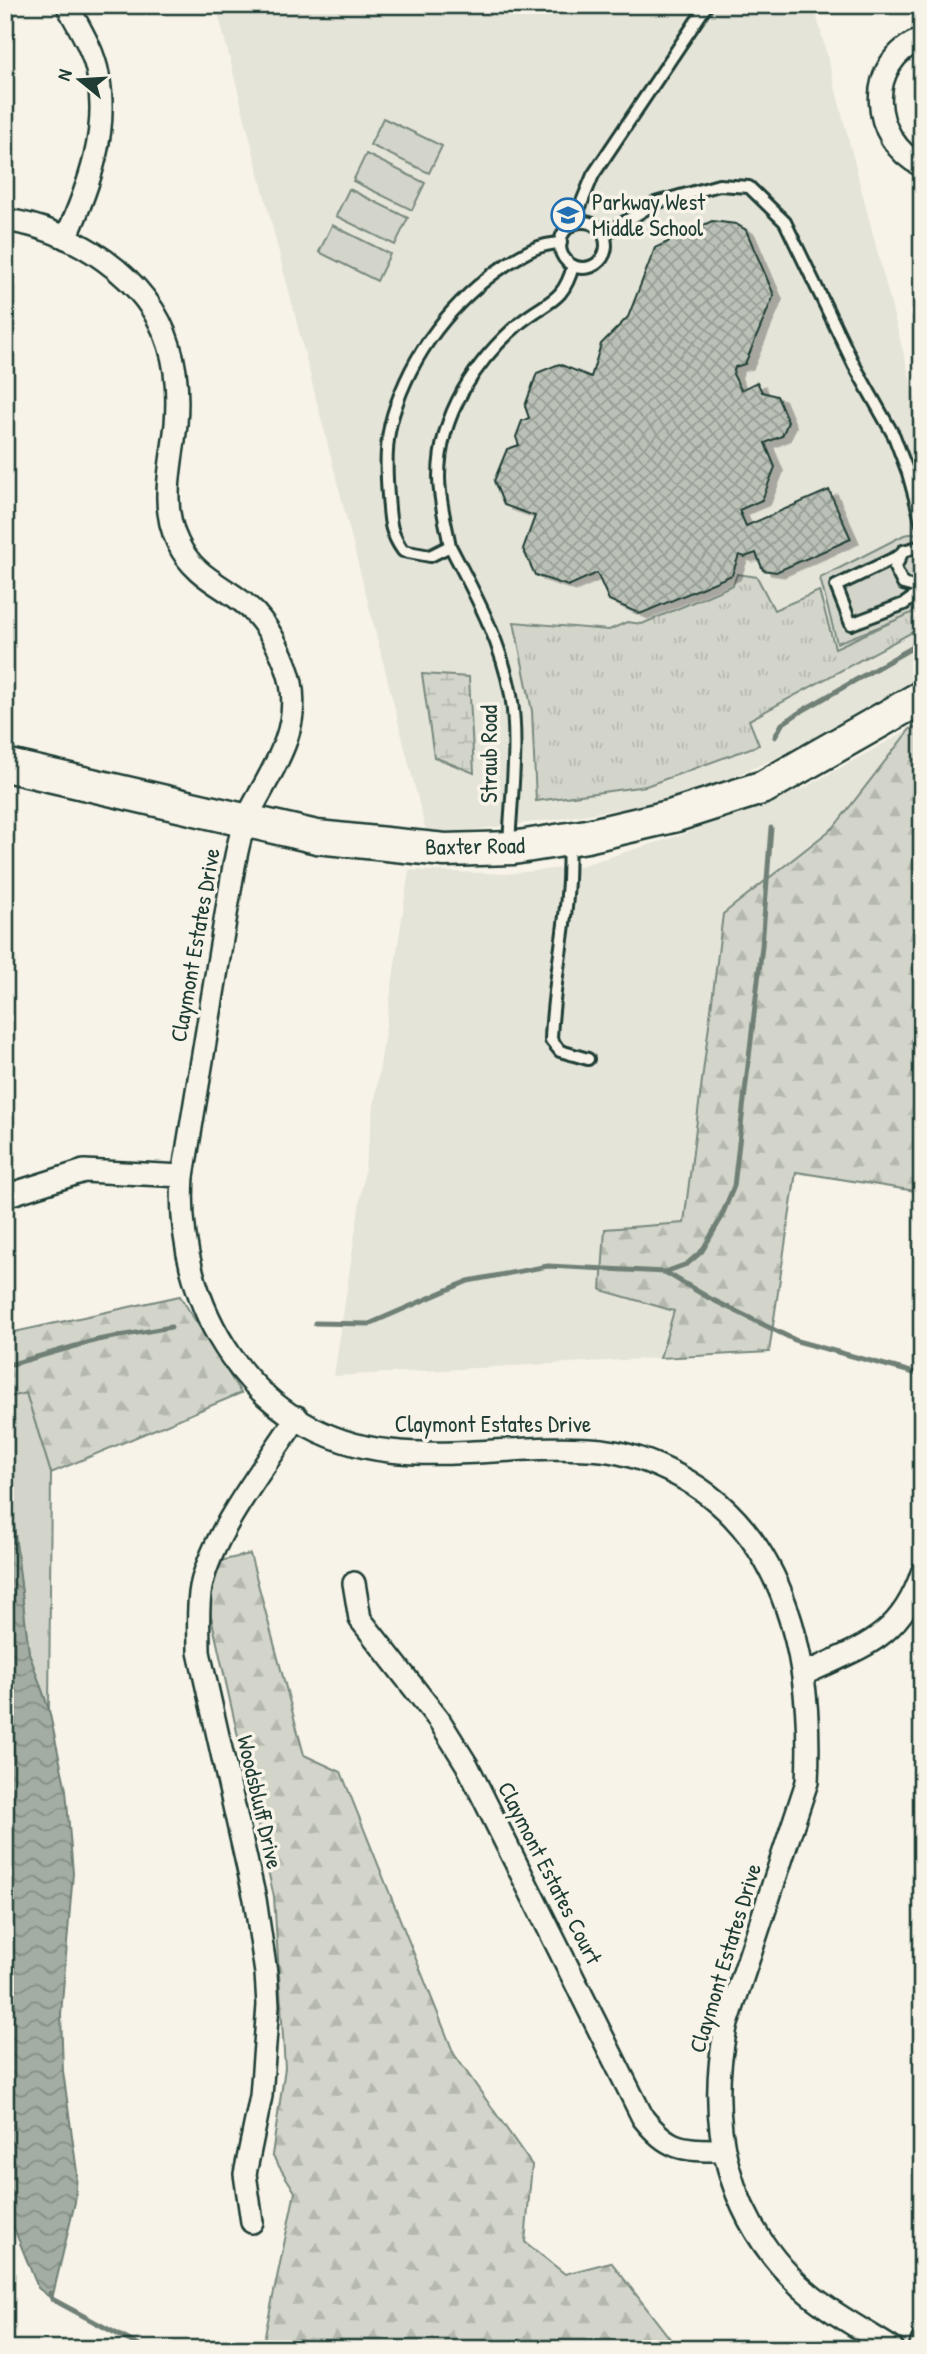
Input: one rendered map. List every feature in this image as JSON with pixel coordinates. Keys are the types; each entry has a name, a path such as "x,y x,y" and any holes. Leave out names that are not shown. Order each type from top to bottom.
{"main road":[{"name":"Baxter Road","path":"5,765 317,837 445,850 508,849 674,816 764,787 922,697"}],"street":[{"path":"66,238 95,165 102,113 98,74 67,5"},
{"path":"922,39 892,64 879,97 879,114 885,129 907,159 922,166"},
{"name":"Claymont Estates Drive","path":"5,220 41,228 66,238 120,273 146,303 169,344 176,382 176,424 168,474 169,518 178,544 193,568 254,612 276,643 291,682 292,716 287,740 245,822 221,934 183,1176 181,1209 184,1237 201,1306 218,1339 241,1370 297,1418 334,1435 388,1451 594,1450 642,1460 698,1486 727,1510 770,1565 794,1629 804,1674 809,1743 807,1782 726,2027 718,2065 717,2099 722,2150 744,2211 767,2250 801,2286 893,2349"},
{"path":"5,1196 84,1171 183,1176"},
{"name":"Woodsbluff Drive","path":"252,2222 245,2175 262,2085 268,2005 266,1973 255,1899 199,1651 199,1617 201,1586 221,1536 297,1418"},
{"path":"804,1674 870,1646 897,1622 922,1573"},
{"name":"Claymont Estates Court","path":"354,1583 360,1619 439,1720 467,1765 643,2118 659,2138 673,2147 722,2150"},
{"path":"920,2349 922,2342"}],"lane":[{"path":"573,224 589,223 604,235 606,249 599,262 587,268 573,266 563,256 561,243 573,224 593,175 707,5"},
{"path":"604,235 655,203 719,185 749,187 785,222 854,365 894,436 908,473 922,525 918,546 836,586 850,624 904,604 922,590"},
{"path":"450,546 430,556 403,551 391,534 386,463 393,416 415,365 442,320 474,286 541,244 561,243"},
{"name":"Straub Road","path":"508,849 513,767 511,696 491,625 450,546 439,477 447,425 459,396 493,346 534,312 561,295 573,266"},
{"path":"899,556 895,568 899,580 908,588 922,590"},
{"path":"567,839 569,901 552,1009 551,1040 560,1051 588,1059"}],"shaded area":[{"name":"Parkway West Middle School","path":"216,5 814,5 922,425 922,677 799,748 710,787 666,801 559,819 456,832 426,831"},
{"path":"910,729 834,827 723,914 684,1223 605,1229 601,1289 674,1310 660,1358 334,1376 409,870 506,874 580,866 678,836 802,789"}],"green space":[{"path":"383,118 442,146 429,173 370,145"},
{"path":"366,154 425,183 412,210 353,181"},
{"path":"349,189 408,218 395,245 336,216"},
{"path":"332,225 390,254 377,281 319,252"},
{"path":"922,532 922,601 917,605 920,611 837,643 820,578 904,535"},
{"path":"737,574 757,577 774,610 819,591 835,648 922,608 922,627 749,720 759,745 646,786 536,801 532,711 514,622 609,630 627,622 642,624 733,585"},
{"path":"422,674 469,677 474,773 434,757"},
{"path":"922,723 922,1192 796,1172 769,1352 660,1358 674,1311 601,1290 605,1229 684,1223 723,914 834,827 910,729"},
{"path":"180,1296 241,1393 51,1473 26,1393 5,1398 5,1334"},
{"path":"26,1393 51,1473 49,1710 29,1653 14,1526 5,1507 5,1398"},
{"path":"250,1554 304,1755 341,1772 454,2054 532,2165 525,2242 565,2274 611,2262 678,2349 262,2349 295,2192 272,2155 285,2068 274,1897 209,1607 207,1564"}],"water":[{"path":"5,1507 14,1526 29,1653 49,1710 66,1790 73,1873 61,2014 63,2071 77,2172 75,2202 52,2299 38,2288 5,2206"}],"building":[{"name":"Parkway West Middle School","path":"712,221 736,224 746,230 774,295 745,364 735,367 733,374 741,390 757,382 762,392 777,396 788,422 782,436 765,443 775,467 762,500 739,510 746,526 829,490 851,539 776,572 763,570 756,553 745,557 739,555 732,575 640,614 609,600 597,573 568,586 535,575 523,549 535,516 504,505 494,481 507,449 519,445 516,437 522,421 529,418 525,406 537,373 559,364 591,377 601,344 628,317 655,248"}],"waterway":[{"path":"775,737 782,724 800,712 922,642"},
{"path":"315,1323 369,1324 468,1281 548,1266 665,1272 687,1264 702,1251 720,1220 734,1186 762,946 771,828"},
{"path":"665,1272 709,1298 797,1341 922,1375"},
{"path":"5,1366 97,1340 171,1327"},
{"path":"50,2293 52,2299 145,2349"}],"place":[{"name":"Parkway West Middle School","path":"568,215"}]}
